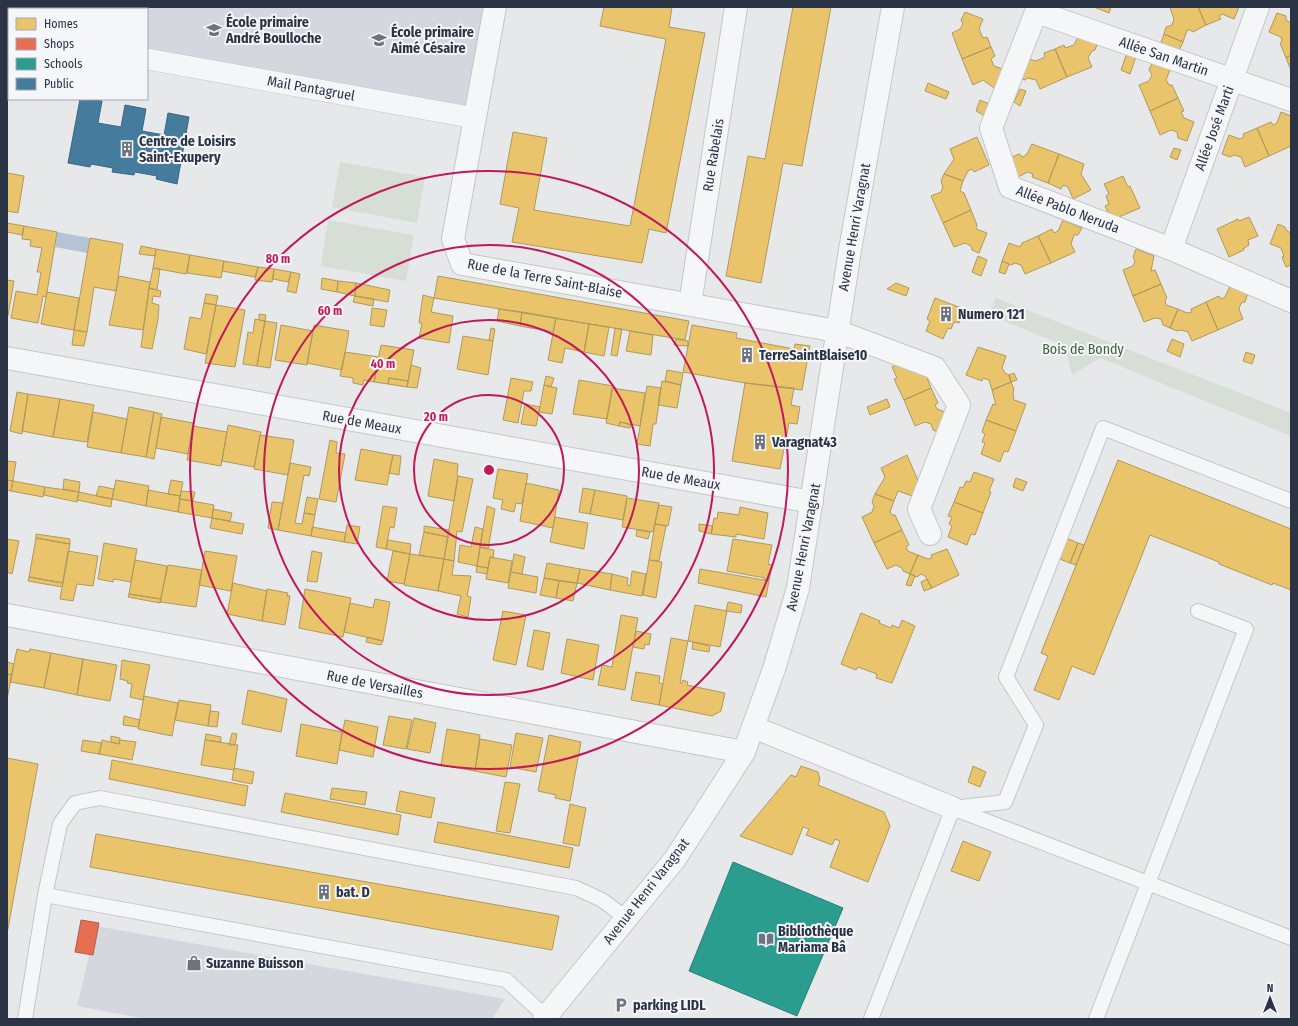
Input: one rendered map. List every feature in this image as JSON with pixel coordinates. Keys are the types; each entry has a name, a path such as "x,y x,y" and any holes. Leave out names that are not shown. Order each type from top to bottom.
{"street":[{"name":"Rue de la Terre Saint-Blaise","path":"495,7 453,238 462,264 837,331 935,368 959,405 919,509 930,534"},
{"name":"Rue Rabelais","path":"690,304 736,7"},
{"name":"Avenue Henri Varagnat","path":"545,1018 675,859 744,752 774,669 798,588 837,331 893,7"},
{"name":"Allée José Marti","path":"1171,249 1258,7"},
{"name":"Allée San Martin","path":"1038,9 1291,100"},
{"name":"Allée Pablo Neruda","path":"1038,9 991,128 1010,187 1171,249"},
{"name":"Mail Pantagruel","path":"148,59 475,118"},
{"path":"1171,249 1291,301"},
{"name":"Rue de Meaux","path":"7,358 812,502"},
{"name":"Rue de Versailles","path":"7,615 744,752"},
{"path":"753,728 953,808"}],"lane":[{"path":"953,808 1005,802 1036,725 1006,677 1103,428 1291,501"},
{"path":"1096,1019 1246,629 1198,610"},
{"path":"25,1019 45,895 60,824 75,803 100,798 576,888 602,900 626,918"},
{"path":"953,808 1291,938"},
{"path":"871,1019 953,808"},
{"path":"45,895 506,980 545,1018"}],"shaded area":[{"name":"École primaire Aimé Césaire","path":"33,7 484,7 467,108 148,50 148,8"},
{"name":"Suzanne Buisson","path":"96,926 505,999 492,1019 147,1019 77,1006"}],"green space":[{"path":"340,162 425,177 417,223 332,207"},
{"path":"328,220 414,235 406,281 321,266"},
{"name":"Bois de Bondy","path":"996,298 1291,413 1291,436 1100,358 1072,375 1065,346 989,315"}],"water":[{"path":"57,232 90,238 87,253 55,247"}],"building: Homes":[{"path":"604,7 672,7 669,27 705,33 666,233 649,229 642,263 512,242 519,208 500,204 513,132 547,138 534,210 630,226 666,39 600,26"},
{"path":"793,7 831,7 802,166 783,163 761,283 726,276 748,156 765,159"},
{"path":"1094,7 1111,7 1109,13"},
{"path":"1198,7 1206,25 1193,32 1187,30 1183,42 1164,34 1166,27 1172,25 1174,19 1170,8"},
{"path":"1198,7 1239,7 1234,19 1222,14 1219,16 1221,19 1206,25"},
{"path":"965,12 983,19 979,29 983,38 987,37 991,47 962,59 952,33 960,29 963,24 961,20"},
{"path":"1277,13 1286,16 1286,20 1291,23 1291,55 1286,58 1280,43 1282,41 1281,37 1269,32"},
{"path":"1164,34 1183,42 1178,53 1160,45"},
{"path":"1079,35 1098,42 1095,50 1092,51 1088,58 1092,67 1067,77 1055,49 1064,45 1065,48 1074,45"},
{"path":"991,47 995,56 991,59 994,66 1006,70 998,91 983,80 973,85 962,59"},
{"path":"1055,49 1067,77 1040,89 1036,80 1017,78 1025,58 1036,61 1045,57 1044,53"},
{"path":"1127,53 1136,57 1130,74 1121,70"},
{"path":"1291,55 1291,70 1286,58"},
{"path":"1152,63 1170,70 1166,80 1169,85 1172,85 1178,98 1150,111 1139,85 1149,81 1152,75 1149,70"},
{"path":"928,83 949,92 946,99 925,91"},
{"path":"1020,89 1026,91 1020,106 1014,102"},
{"path":"1178,98 1184,111 1181,112 1184,118 1194,122 1187,141 1178,138 1177,132 1171,130 1160,135 1150,111"},
{"path":"980,100 989,104 984,115 976,111"},
{"path":"1281,112 1291,116 1291,146 1269,156 1257,128 1271,122 1273,125 1277,123"},
{"path":"1257,128 1269,156 1245,167 1241,157 1234,155 1230,157 1222,154 1229,135 1240,139 1244,137 1243,134"},
{"path":"977,137 989,165 974,172 972,169 968,171 963,181 944,174 954,159 950,149"},
{"path":"1032,144 1059,154 1048,183 1032,177 1033,174 1028,172 1018,177 1010,158 1019,154 1023,157 1027,154"},
{"path":"1174,148 1181,150 1177,160 1170,157"},
{"path":"1059,154 1084,164 1081,174 1091,190 1073,199 1068,187 1063,185 1061,189 1048,183"},
{"path":"7,173 24,176 18,213 7,211"},
{"path":"944,174 963,181 960,191 964,193 971,210 943,223 931,196 941,192 943,187 941,181"},
{"path":"1123,176 1128,187 1130,186 1140,208 1112,220 1105,206 1109,204 1106,196 1109,194 1104,184"},
{"path":"971,210 977,225 976,229 987,233 979,253 972,250 971,246 965,243 954,247 943,223"},
{"path":"1249,217 1258,236 1248,240 1249,245 1243,249 1244,250 1229,257 1217,229 1238,219 1239,221"},
{"path":"1063,220 1082,228 1078,235 1074,235 1071,244 1075,252 1051,263 1038,236 1052,229 1054,233 1058,231"},
{"path":"7,223 24,226 22,235 7,232"},
{"path":"1278,224 1285,227 1287,231 1291,233 1291,265 1286,267 1282,257 1284,256 1281,248 1270,244"},
{"path":"24,226 57,232 46,297 43,296 38,323 11,318 16,291 37,295 41,272 37,272 42,248 30,246 31,240 22,239"},
{"path":"1038,236 1051,263 1025,274 1021,265 1015,263 1011,265 1002,261 1009,243 1020,247 1022,243"},
{"path":"90,238 123,244 116,291 94,287 87,332 74,330"},
{"path":"141,246 156,249 155,256 139,254"},
{"path":"156,249 190,255 186,274 153,268"},
{"path":"1136,249 1154,256 1151,271 1155,270 1161,284 1133,296 1123,270 1133,266 1135,261 1133,257"},
{"path":"190,255 224,261 221,278 187,273"},
{"path":"978,256 987,260 981,276 972,272"},
{"path":"224,261 258,267 255,277 222,271"},
{"path":"1002,261 1009,264 1005,274 999,272"},
{"path":"258,267 274,269 272,282 255,280"},
{"path":"153,268 160,269 157,290 149,288"},
{"path":"274,269 291,272 288,282 273,279"},
{"path":"291,272 300,274 296,293 287,291"},
{"path":"119,276 150,282 143,330 109,325"},
{"path":"438,276 689,321 685,340 434,298"},
{"path":"322,278 338,281 337,292 321,289"},
{"path":"7,280 14,281 8,316 7,316"},
{"path":"338,281 356,283 355,296 337,292"},
{"path":"356,283 390,290 388,302 355,296"},
{"path":"896,283 909,288 906,296 887,289"},
{"path":"1161,284 1167,298 1165,300 1166,305 1178,309 1170,328 1163,325 1161,319 1155,318 1144,322 1133,296"},
{"path":"1230,286 1248,293 1245,302 1241,303 1239,309 1243,319 1218,330 1206,302 1219,296 1221,299 1225,297"},
{"path":"149,288 161,291 160,297 153,296 152,303 159,305 158,320 152,349 141,347"},
{"path":"47,292 79,298 74,330 41,324"},
{"path":"206,294 218,296 216,305 204,303"},
{"path":"423,295 434,298 431,312 453,316 449,343 419,338 422,323 419,323"},
{"path":"355,296 374,299 373,306 353,302"},
{"name":"Numero 121","path":"935,298 964,309 959,323 954,322 951,329 948,328 943,339 926,331 930,321 927,319"},
{"path":"1206,302 1218,330 1192,341 1188,332 1181,330 1177,331 1170,328 1178,309 1187,313 1192,312 1191,309"},
{"path":"204,303 216,305 206,354 184,349 190,317 201,319"},
{"path":"216,305 245,310 235,367 205,363"},
{"path":"372,308 387,310 384,327 370,325"},
{"path":"499,309 522,312 520,326 497,321"},
{"path":"522,312 556,318 553,332 520,326"},
{"path":"259,314 266,315 265,321 259,320"},
{"path":"556,318 589,324 584,352 565,348 562,363 548,360"},
{"path":"255,319 265,321 257,366 243,364 248,332 253,333"},
{"path":"265,321 277,323 270,368 257,366"},
{"path":"589,324 609,327 604,356 584,352"},
{"path":"281,325 313,331 307,365 275,360"},
{"path":"314,325 349,331 342,370 307,363"},
{"name":"TerreSaintBlaise10","path":"692,325 737,333 736,338 794,349 795,344 810,346 802,390 745,383 683,372"},
{"path":"491,328 495,329 493,341 489,340"},
{"path":"615,328 622,329 617,356 611,355"},
{"path":"74,330 87,332 84,346 72,345"},
{"path":"630,331 653,335 651,355 626,351"},
{"path":"463,336 493,341 488,375 457,369"},
{"path":"676,339 688,341 688,346 674,345"},
{"path":"1172,339 1184,344 1180,357 1167,351"},
{"path":"381,345 414,350 408,381 389,378 388,384 374,382"},
{"path":"978,347 1006,356 1002,368 1005,373 1009,375 1011,382 992,390 989,380 983,378 982,381 966,375"},
{"path":"345,352 379,357 374,382 364,380 363,385 353,383 353,378 340,376"},
{"path":"1246,352 1255,355 1252,364 1243,361"},
{"path":"904,362 919,369 922,376 926,375 931,388 904,400 894,379 897,378 892,367"},
{"path":"411,365 421,368 417,388 407,387"},
{"path":"667,370 683,373 681,385 665,381"},
{"path":"1014,373 1017,380 1011,382 1009,375"},
{"path":"546,376 554,378 551,387 544,385"},
{"path":"389,378 408,381 407,387 388,384"},
{"path":"511,378 533,382 531,391 524,391 518,423 503,420"},
{"path":"579,380 613,386 607,419 573,414"},
{"path":"662,381 681,385 677,408 658,405"},
{"path":"1011,382 1014,389 1014,400 1026,404 1016,431 986,420 993,404 996,405 992,390"},
{"name":"Varagnat43","path":"745,383 794,388 791,405 800,407 797,424 789,423 780,469 732,461"},
{"path":"544,385 557,388 552,414 539,412"},
{"path":"647,386 661,388 656,424 653,424 650,446 637,444"},
{"path":"612,388 645,393 640,426 620,422 619,426 606,423"},
{"path":"931,388 938,403 935,405 937,409 948,413 940,433 933,430 931,424 925,422 915,426 904,400"},
{"path":"17,392 28,394 22,434 10,431"},
{"path":"28,394 60,399 53,437 22,431"},
{"path":"60,399 94,405 87,442 53,437"},
{"path":"887,399 890,407 870,415 867,407"},
{"path":"525,404 540,407 536,426 521,424"},
{"path":"129,407 154,412 146,457 121,453"},
{"path":"93,412 127,419 121,453 87,447"},
{"path":"154,412 162,414 154,459 146,457"},
{"path":"161,417 193,423 188,454 156,448"},
{"path":"986,420 1016,431 1008,452 1004,451 1000,462 981,454 985,443 982,442 985,434 982,432"},
{"path":"620,422 631,425 630,428 619,426"},
{"path":"228,425 261,432 254,467 222,461"},
{"path":"193,426 227,432 221,466 187,460"},
{"path":"260,435 294,440 288,475 254,469"},
{"path":"330,440 337,442 336,453 345,454 336,502 319,499"},
{"path":"361,449 393,455 387,485 355,480"},
{"path":"393,455 401,456 399,475 389,473"},
{"path":"907,455 920,485 915,497 898,491 894,501 875,494 885,477 881,468"},
{"path":"434,459 458,464 458,476 454,501 428,496"},
{"path":"1118,460 1291,529 1291,590 1273,583 1272,585 1150,535 1094,675 1072,666 1059,700 1034,690 1048,656 1041,653"},
{"path":"7,461 16,462 13,481 7,480"},
{"path":"290,463 311,467 309,476 304,475 295,523 302,524 304,513 315,515 311,536 278,530"},
{"path":"498,469 528,474 522,504 516,503 514,512 501,509 503,500 493,498"},
{"path":"974,472 994,479 983,513 954,502 960,487 963,488 966,481 970,482"},
{"path":"458,476 473,479 462,532 457,531 454,561 444,559"},
{"path":"1016,478 1027,482 1023,491 1013,487"},
{"path":"64,479 80,482 79,492 63,489"},
{"path":"7,480 13,481 11,491 7,490"},
{"path":"116,480 149,486 146,506 112,499"},
{"path":"171,480 183,482 180,496 168,494"},
{"path":"13,481 45,487 43,497 11,491"},
{"path":"526,483 559,490 553,528 520,521"},
{"path":"99,486 114,489 112,499 96,496"},
{"path":"45,487 79,492 77,502 44,495"},
{"path":"583,488 595,490 590,514 579,512"},
{"path":"148,490 180,496 178,512 146,506"},
{"path":"595,490 627,496 623,520 590,514"},
{"path":"181,491 195,492 193,501 180,499"},
{"path":"79,492 112,499 111,507 77,500"},
{"path":"875,494 894,501 890,512 892,515 895,515 902,530 874,543 862,517 872,512 874,506 872,502"},
{"path":"307,497 318,499 315,515 304,513"},
{"path":"627,498 659,503 653,532 622,527"},
{"path":"180,499 214,505 212,518 178,512"},
{"path":"272,502 283,503 278,530 268,528"},
{"path":"954,502 983,513 975,535 971,534 967,545 948,537 952,526 949,524 952,517 948,516"},
{"path":"659,505 672,507 668,526 655,524"},
{"path":"383,506 397,508 394,528 390,527 386,549 376,547"},
{"path":"487,506 495,509 488,549 480,547"},
{"path":"740,507 768,513 764,539 736,534 736,537 711,534 714,518 717,519 718,512 739,515"},
{"path":"213,509 232,513 230,521 212,518"},
{"path":"555,517 588,523 584,549 550,542"},
{"path":"212,518 244,524 242,534 210,528"},
{"path":"655,524 666,526 659,561 649,560"},
{"path":"699,524 713,526 711,534 699,531"},
{"path":"347,525 360,527 357,544 344,542"},
{"path":"424,526 449,530 448,537 424,532"},
{"path":"312,527 346,533 344,542 311,536"},
{"path":"475,527 483,529 477,566 458,562 460,545 471,547"},
{"path":"637,530 650,532 648,539 636,536"},
{"path":"902,530 909,545 906,547 908,551 918,555 910,574 903,571 902,568 896,565 887,569 874,543"},
{"path":"424,532 448,537 444,559 419,555"},
{"path":"36,534 70,539 70,544 36,538"},
{"path":"36,538 70,544 63,583 29,577"},
{"path":"1066,538 1078,543 1070,563 1057,558"},
{"path":"7,539 19,541 12,574 7,572"},
{"path":"733,539 772,545 768,564 772,565 769,581 764,580 765,578 727,571"},
{"path":"388,540 411,544 410,554 386,549"},
{"path":"104,543 137,549 131,582 114,579 113,582 98,579"},
{"path":"1078,543 1084,545 1076,565 1070,563"},
{"path":"480,547 494,550 493,558 490,557 488,568 477,566"},
{"path":"947,549 959,575 932,588 925,576 921,574 917,577 910,574 918,555 928,559 932,558 931,555"},
{"path":"68,551 98,556 93,586 77,584 73,601 60,599"},
{"path":"205,551 237,556 231,591 199,585"},
{"path":"312,551 322,553 317,582 307,581"},
{"path":"393,551 410,554 404,584 387,581"},
{"path":"410,554 444,559 438,591 404,585"},
{"path":"514,554 525,557 522,574 511,572"},
{"path":"490,557 512,561 508,583 486,579"},
{"path":"444,559 454,561 452,575 471,576 467,596 471,597 468,617 457,614 461,596 438,591"},
{"path":"135,560 167,566 161,599 129,594"},
{"path":"649,560 662,562 656,598 643,595"},
{"path":"547,563 580,569 577,583 544,578"},
{"path":"168,565 202,570 196,607 160,602"},
{"path":"477,566 488,568 487,574 476,572"},
{"path":"580,569 612,574 610,590 577,583"},
{"path":"700,569 769,581 766,597 698,583"},
{"path":"632,571 646,574 642,596 610,590 612,574 628,578 627,585 630,586"},
{"path":"511,572 538,577 536,593 508,588"},
{"path":"910,574 915,576 911,586 906,585"},
{"path":"29,577 63,583 62,587 28,581"},
{"path":"544,578 559,581 556,598 540,595"},
{"path":"927,579 932,588 924,591 921,582"},
{"path":"559,581 577,583 573,601 556,598"},
{"path":"233,583 267,591 262,621 227,614"},
{"path":"267,589 288,593 287,596 290,596 285,625 262,621"},
{"path":"305,589 351,598 343,637 299,628"},
{"path":"129,594 161,599 160,603 128,597"},
{"path":"375,599 390,602 383,641 344,632 350,603 373,608"},
{"path":"728,602 742,605 741,613 726,611"},
{"path":"695,605 727,611 720,647 688,641"},
{"path":"503,611 526,615 516,665 493,660"},
{"path":"861,613 880,621 879,623 891,628 892,625 899,628 902,620 915,626 892,683 876,678 877,674 858,667 856,670 841,664"},
{"path":"621,615 638,618 625,690 598,685 602,665 612,667"},
{"path":"534,630 550,633 543,670 527,666"},
{"path":"636,631 651,634 649,645 645,644 644,649 633,647"},
{"path":"367,637 383,641 381,645 366,642"},
{"path":"671,638 688,641 680,683 682,683 683,680 688,682 687,685 725,693 721,711 712,716 659,705"},
{"path":"567,639 599,645 593,680 561,673"},
{"path":"693,642 710,646 709,652 692,649"},
{"path":"17,649 29,652 30,649 51,653 44,688 10,682"},
{"path":"51,653 83,659 77,695 44,688"},
{"path":"83,659 117,665 110,701 77,695"},
{"path":"122,660 150,665 143,700 130,697 132,684 127,683 128,681 120,679"},
{"path":"7,662 14,664 12,675 7,674"},
{"path":"636,672 660,676 659,683 663,684 659,705 631,700"},
{"path":"7,674 12,675 7,699"},
{"path":"248,690 287,699 281,732 242,724"},
{"path":"144,696 178,703 172,736 138,729"},
{"path":"179,700 211,705 208,726 175,720"},
{"path":"210,711 219,712 217,727 208,726"},
{"path":"124,716 140,720 138,727 123,725"},
{"path":"389,716 412,720 406,749 383,745"},
{"path":"414,718 436,723 430,753 407,749"},
{"path":"345,720 378,727 373,757 339,750"},
{"path":"301,724 342,732 337,764 296,756"},
{"path":"447,729 480,735 475,771 441,765"},
{"path":"232,733 237,734 235,745 229,745"},
{"path":"516,733 543,738 536,772 510,767"},
{"path":"206,734 221,737 221,742 205,740"},
{"path":"549,735 581,742 570,801 555,798 556,795 538,791"},
{"path":"111,736 120,738 119,744 111,742"},
{"path":"480,739 512,745 506,777 475,771"},
{"path":"83,740 102,743 99,754 81,751"},
{"path":"102,740 119,744 120,740 136,742 132,760 99,754"},
{"path":"205,740 238,745 234,770 201,765"},
{"path":"7,758 38,764 7,934"},
{"path":"112,760 248,786 245,806 109,779"},
{"path":"801,766 818,772 820,779 818,785 884,812 890,826 868,882 830,867 840,841 835,839 832,845 806,835 809,829 803,827 792,855 740,836 791,775 796,777"},
{"path":"973,766 986,772 980,787 968,782"},
{"path":"234,768 254,772 252,784 232,780"},
{"path":"505,782 520,784 510,833 496,831"},
{"path":"332,788 367,792 365,805 330,799"},
{"path":"400,791 435,798 431,818 396,811"},
{"path":"285,793 401,815 398,835 281,812"},
{"path":"570,804 586,808 579,846 563,843"},
{"path":"438,822 573,848 569,868 434,842"},
{"name":"bat. D","path":"96,834 559,916 552,950 90,867"},
{"path":"963,841 991,852 979,881 951,871"}],"building: Shops":[{"path":"81,920 99,923 93,955 75,952"}],"building: Schools":[{"name":"Bibliothèque Mariama Bâ","path":"733,862 843,908 797,1016 689,971"}],"building: Public":[{"name":"Centre de Loisirs Saint-Exupery","path":"80,100 102,101 98,123 121,127 125,105 146,109 142,131 164,135 168,113 189,117 177,184 156,179 157,176 135,172 134,175 112,172 113,168 91,164 90,167 68,163"}],"place":[{"name":"École primaire André Boulloche","path":"214,30"},
{"name":"École primaire Aimé Césaire","path":"379,40"},
{"name":"Centre de Loisirs Saint-Exupery","path":"127,149"},
{"name":"Numero 121","path":"946,314"},
{"name":"TerreSaintBlaise10","path":"747,355"},
{"name":"Varagnat43","path":"760,442"},
{"name":"bat. D","path":"324,892"},
{"name":"Bibliothèque Mariama Bâ","path":"766,939"},
{"name":"Suzanne Buisson","path":"194,963"},
{"name":"parking LIDL","path":"621,1005"}]}
